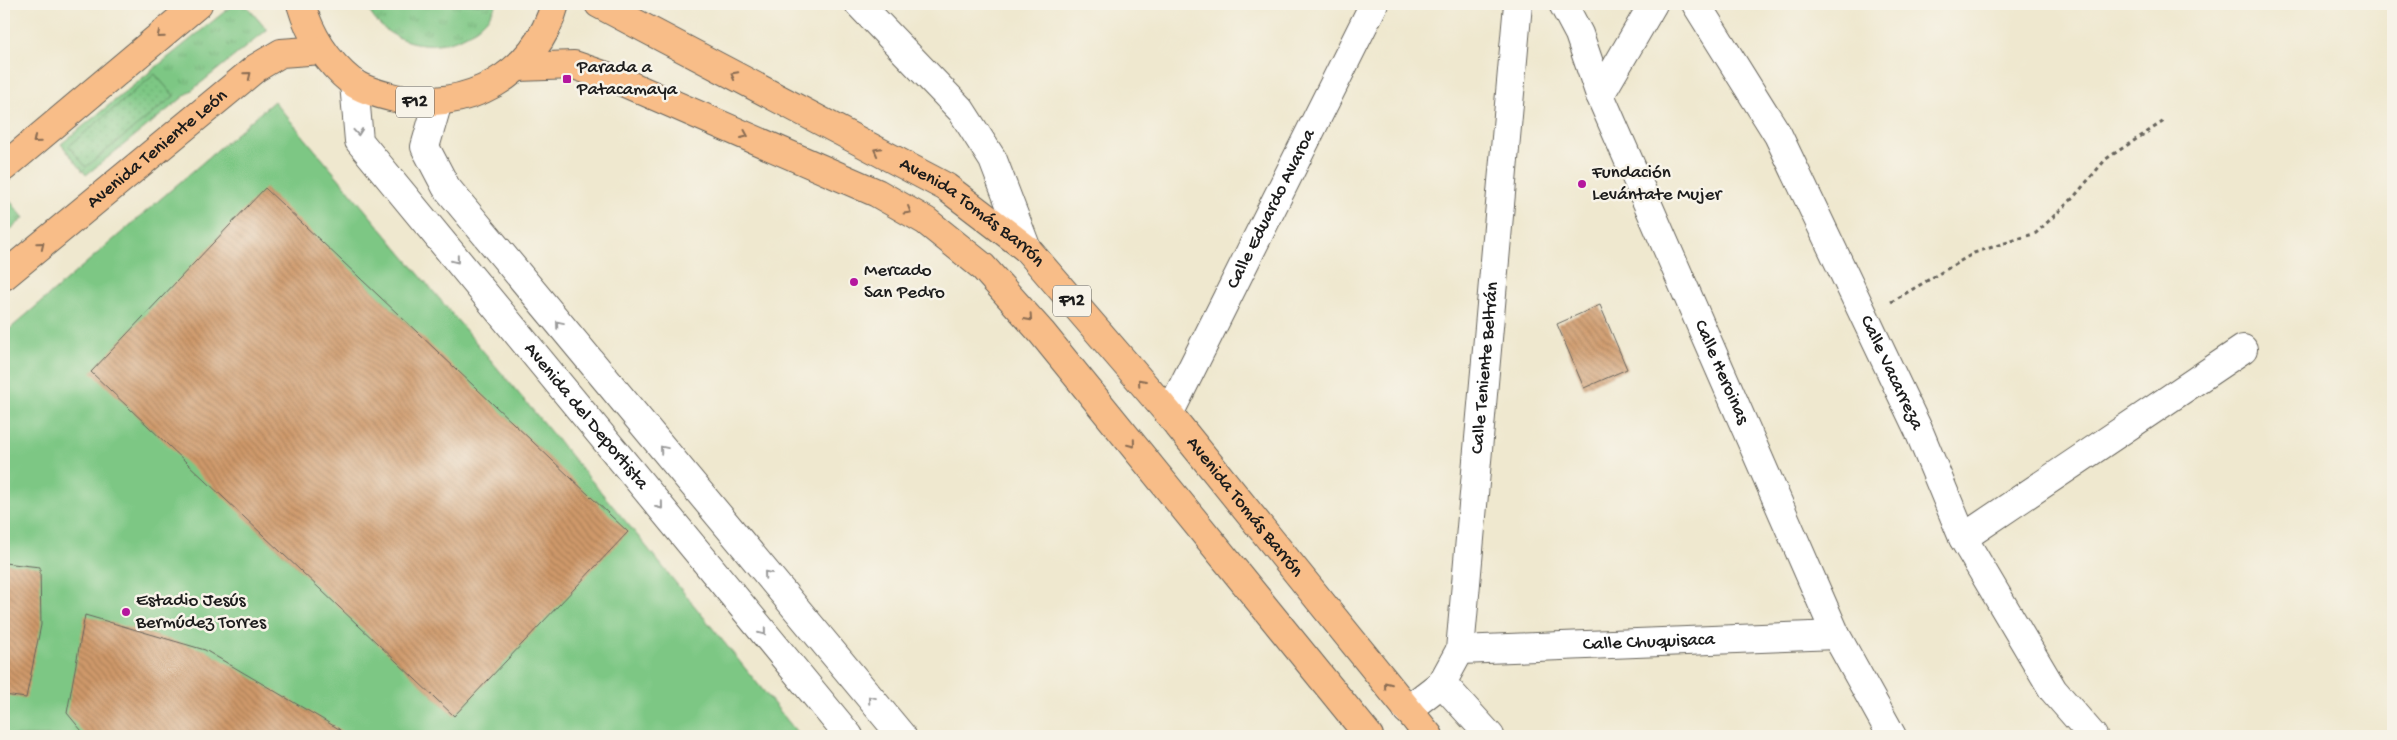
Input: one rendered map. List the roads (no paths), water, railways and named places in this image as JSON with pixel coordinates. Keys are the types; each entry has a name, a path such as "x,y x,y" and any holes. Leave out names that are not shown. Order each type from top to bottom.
{"main road":[{"path":"4,167 198,4"},
{"name":"F12","path":"301,4 307,24 322,50 354,83 401,99 417,102 438,102 474,94 497,82 518,67 533,49 546,29 555,4"},
{"name":"Avenida Tomás Barrón","path":"599,4 946,187 1027,249 1169,414 1429,736"},
{"name":"Avenida Teniente León","path":"4,276 256,68 280,53 322,50"},
{"name":"Avenida Tomás Barrón","path":"518,67 574,65 618,80 877,193 926,221 983,267 1042,333 1369,736"}],"street":[{"path":"859,4 961,110 992,160 1027,249"},
{"name":"Calle Eduardo Avaroa","path":"1169,414 1374,4"},
{"name":"Calle Teniente Beltrán","path":"1407,710 1442,683 1460,650 1518,4"},
{"name":"Calle Heroinas","path":"1563,4 1579,34 1600,95 1836,635 1892,736"},
{"path":"1600,95 1653,4"},
{"name":"Calle Vacarreza","path":"1696,4 1778,135 1918,429 1963,538 2053,690 2093,736"},
{"name":"Avenida del Deportista","path":"354,83 359,142 849,736"},
{"name":"Avenida del Deportista","path":"438,102 425,147 446,187 902,736"},
{"path":"1963,538 2243,349"},
{"name":"Calle Chuquisaca","path":"1460,650 1836,635"},
{"path":"1442,683 1490,736"}],"place":[{"name":"Parada a Patacamaya","path":"567,79"},
{"name":"Fundación Levántate Mujer","path":"1582,184"},
{"name":"Mercado San Pedro","path":"854,282"},
{"name":"Estadio Jesús Bermúdez Torres","path":"126,612"}]}
